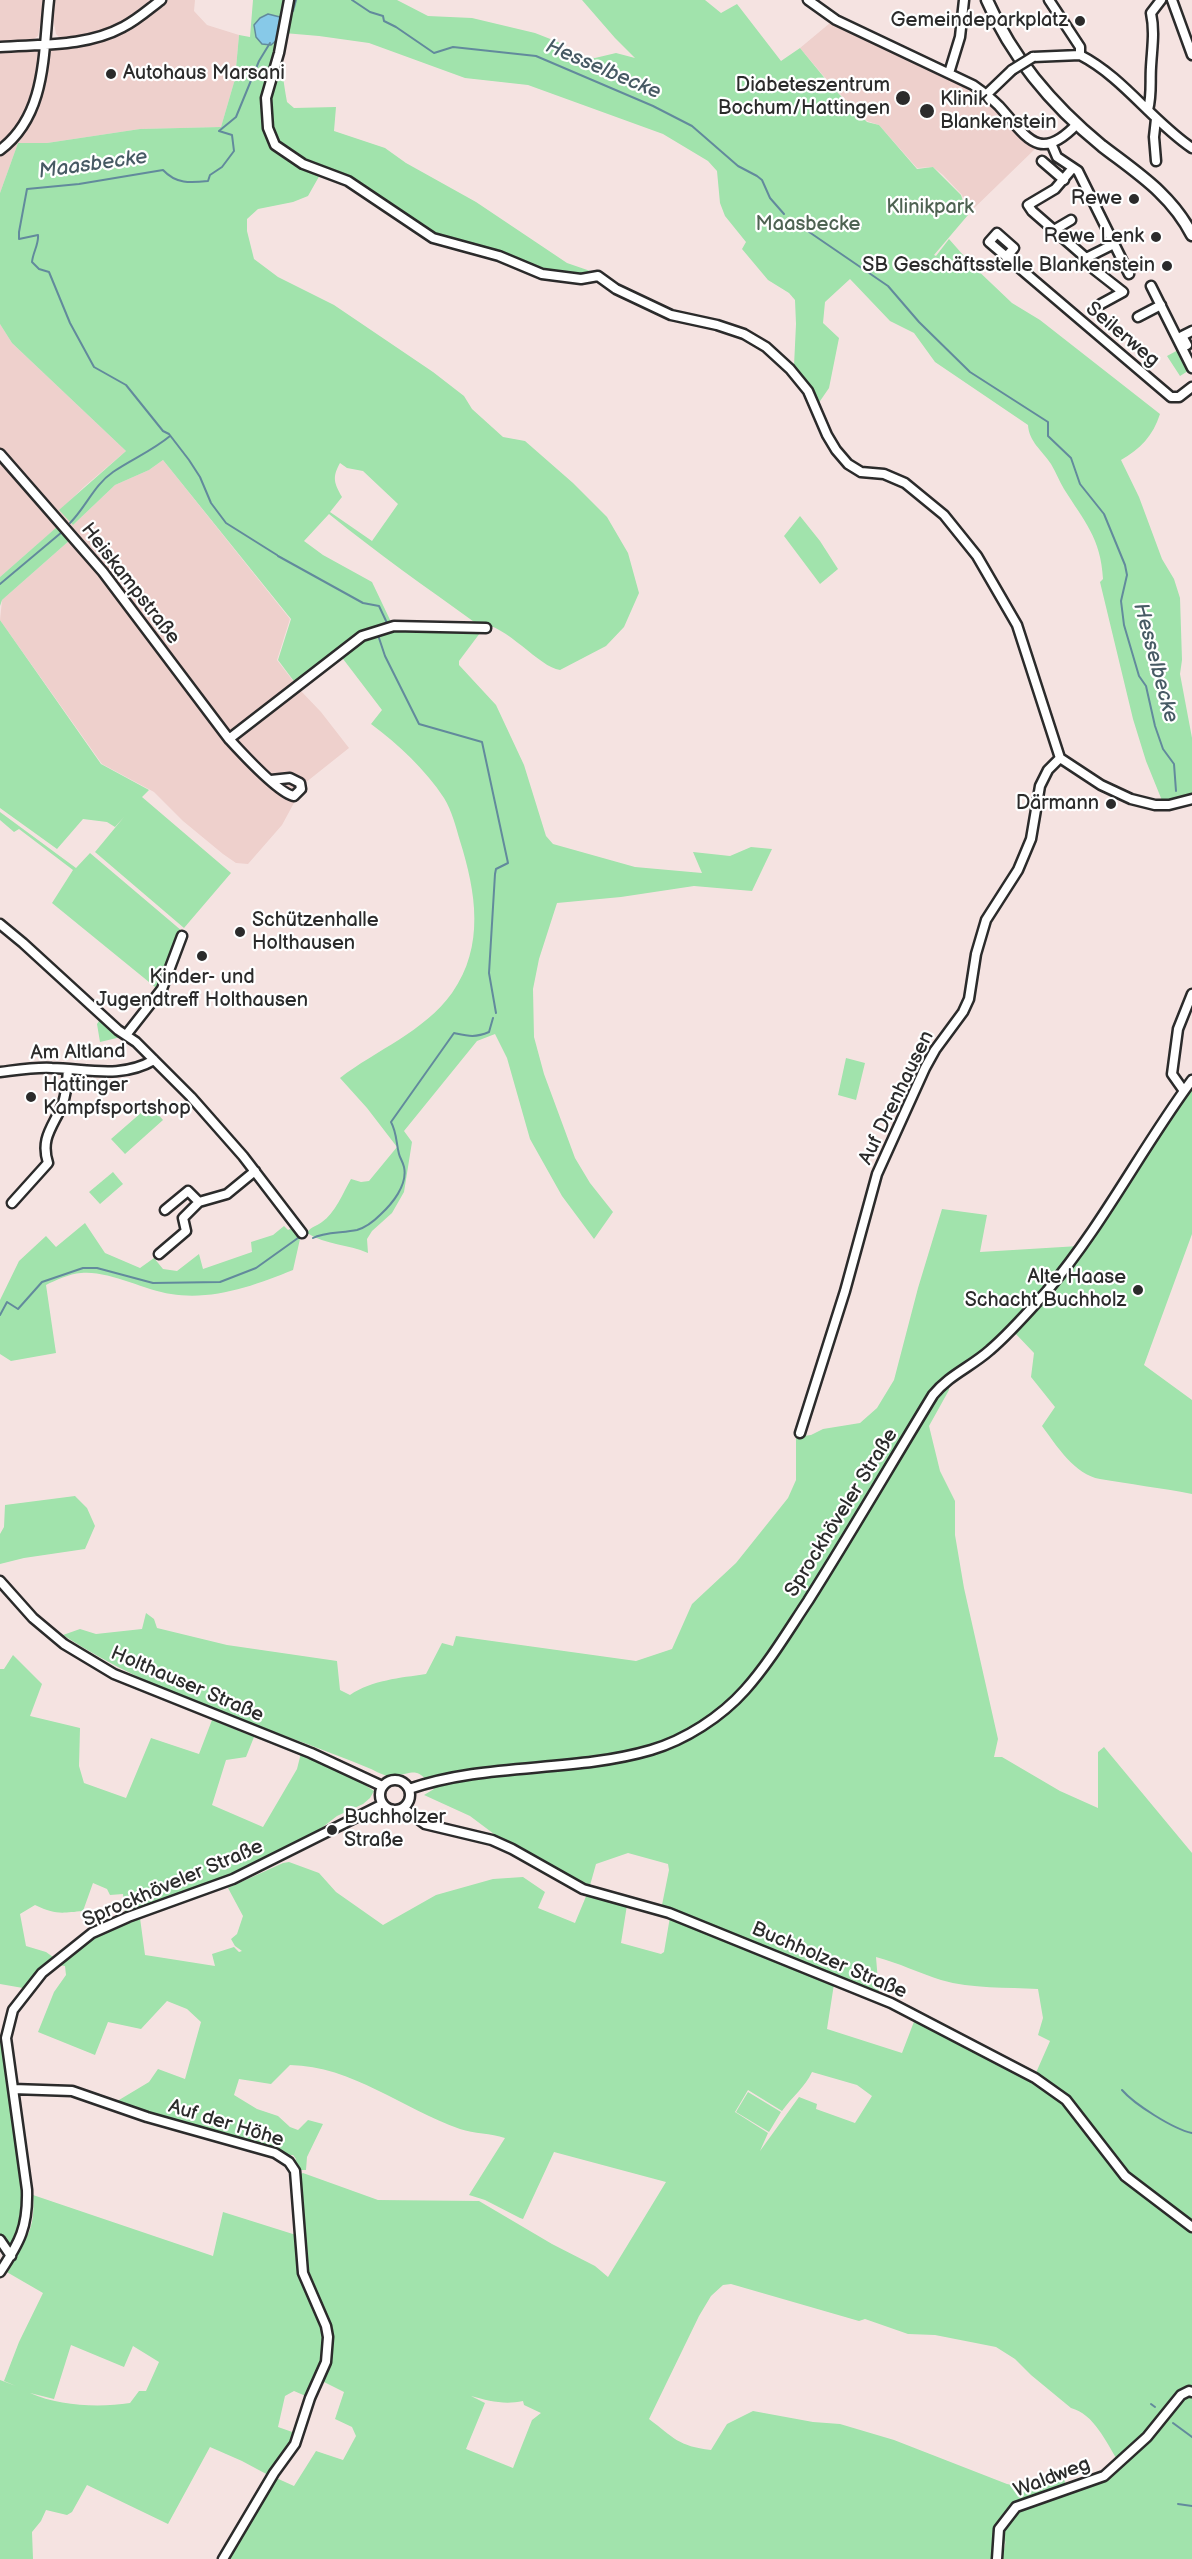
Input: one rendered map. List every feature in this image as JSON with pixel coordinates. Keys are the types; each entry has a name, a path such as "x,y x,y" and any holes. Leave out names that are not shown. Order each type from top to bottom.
{"main road":[{"path":"987,0 1009,44 1030,75 1077,124 1160,190 1177,210 1192,235"}],"street":[{"path":"0,150 16,137 32,112 46,43 49,0"},
{"path":"0,47 86,40 107,34 123,27 161,0"},
{"path":"289,0 279,53 266,98 268,128 275,145 303,164 348,181 433,238 499,256 542,274 580,279 598,276 616,289 670,315 735,331 766,347 790,369 808,391 827,435 848,464 861,472 884,474 905,483 933,503 964,537 1017,624 1060,758 1101,785 1131,799 1155,805 1169,805 1192,799"},
{"path":"808,0 836,20 949,73 987,94 1030,139 1042,144 1051,143 1062,139 1077,124"},
{"path":"949,73 962,26 964,0"},
{"path":"1049,0 1080,47 1080,55"},
{"path":"1148,110 1152,98 1151,67 1154,44 1151,13 1161,0"},
{"path":"1172,0 1192,55"},
{"path":"987,94 1012,70 1033,57 1080,55 1095,63 1192,148"},
{"path":"1156,118 1154,137 1156,160"},
{"path":"1051,143 1055,155 1075,170 1129,274"},
{"path":"1042,161 1064,180"},
{"path":"1075,170 1055,189 1028,205 1086,258 1086,263 1123,292 1101,304"},
{"path":"1054,230 1071,220"},
{"path":"1072,245 1082,240"},
{"path":"1086,258 1114,244"},
{"name":"Seilerweg","path":"1006,257 1171,397 1179,397 1192,387"},
{"path":"1151,286 1192,368"},
{"path":"1138,317 1161,304"},
{"path":"1192,331 1182,336 1192,356"},
{"name":"Heiskampstraße","path":"0,454 110,581 228,739 271,780"},
{"path":"228,739 362,636 394,626 486,628"},
{"name":"Auf Drenhausen","path":"800,1433 845,1291 877,1174 925,1068 935,1050 963,1012 969,999 976,954 986,920 1018,870 1031,838 1040,786 1048,770 1060,758"},
{"path":"0,924 154,1060 191,1097 255,1171 302,1233"},
{"path":"126,1035 162,989 182,936"},
{"path":"1184,1091 1172,1074 1178,1029 1192,994"},
{"name":"Am Altland","path":"0,1072 50,1068 116,1072 140,1068 154,1060"},
{"path":"12,1203 48,1163 45,1154 46,1141 51,1124 60,1112 68,1081 68,1069"},
{"name":"Sprockhöveler Straße","path":"382,1786 394,1779 403,1782 409,1789 464,1775 628,1756 676,1741 706,1724 745,1690 779,1644 822,1578 933,1395 948,1378 991,1350 1071,1262 1092,1234 1155,1132 1192,1080"},
{"path":"159,1254 186,1231 183,1218 199,1202 227,1194 255,1171"},
{"path":"165,1210 188,1191 199,1202"},
{"name":"Holthauser Straße","path":"0,1581 33,1618 64,1644 114,1674 311,1753 382,1786"},
{"path":"382,1786 379,1795 382,1804 391,1810 403,1808 410,1798 409,1789"},
{"name":"Sprockhöveler Straße","path":"0,2272 23,2234 28,2211 21,2136 6,2038 14,2010 25,1993 61,1956 92,1933 128,1917 233,1879 382,1804"},
{"name":"Buchholzer Straße","path":"403,1808 425,1824 492,1840 583,1889 669,1913 891,2003 1035,2078 1066,2100 1125,2176 1192,2227"},
{"name":"Auf der Höhe","path":"13,2089 63,2090 82,2094 147,2116 274,2153 289,2162 296,2171 303,2273 326,2326 328,2337 326,2362 309,2398 296,2444 274,2473 223,2559"},
{"path":"0,2240 11,2256"},
{"name":"Waldweg","path":"997,2559 999,2529 1016,2506 1104,2476 1147,2437 1181,2395 1192,2392"}],"shaded area":[{"path":"0,0 45,0 38,36 29,42 0,42"},
{"path":"54,0 155,0 136,15 105,31 68,41 56,34 52,13"},
{"path":"168,0 195,0 194,11 207,25 239,35 235,79 221,127 140,129 47,143 18,143 0,193 0,51 76,47 99,41 142,19"},
{"name":"Klinik Blankenstein","path":"830,23 962,84 987,101 1027,145 1036,148 968,214 962,195 943,175 933,167 917,168 879,125 867,121 832,86 800,48"},
{"path":"0,324 12,343 126,451 60,510 73,525 115,485 149,470 163,460 290,619 277,660 349,748 305,783 302,794 295,801 282,825 248,864 236,863 223,854 183,821 154,792 102,764 0,620 2,600 70,540 57,527 0,577"}],"green space":[{"name":"Klinikpark","path":"253,0 397,0 428,16 472,18 535,33 558,42 579,57 595,58 616,53 635,58 582,0 705,0 721,13 737,4 781,61 800,48 832,87 867,122 879,125 917,169 933,167 961,195 968,215 934,255 936,256 949,239 971,264 1012,303 1040,320 1160,414 1154,429 1145,441 1121,460 1139,497 1162,559 1174,579 1180,598 1182,660 1180,674 1192,738 1192,802 1163,803 1146,761 1133,719 1100,582 1103,579 1099,552 1085,521 1062,486 1051,464 1033,441 1028,425 935,362 914,333 890,321 850,279 825,302 823,323 839,338 829,388 818,404 794,366 795,300 789,293 768,280 742,249 746,242 725,216 720,203 717,171 708,161 663,134 528,85 465,78 369,43 284,33 283,76 287,102 294,108 336,107 334,131 385,148 406,163 476,202 567,263 599,274 554,272 434,234 348,178 330,169 312,164 297,164 298,167 321,173 308,196 293,202 258,209 247,219 247,231 254,259 278,277 334,305 433,372 464,396 472,409 503,437 525,441 573,483 607,517 628,553 639,593 624,627 606,646 560,670 542,662 498,630 477,624 329,514 304,541 323,555 372,582 392,624 476,630 480,633 459,661 459,665 496,705 524,765 546,836 553,844 635,867 702,873 693,852 730,856 751,847 772,849 752,891 694,886 621,897 557,903 539,959 533,989 534,1037 544,1074 575,1158 590,1183 613,1212 594,1239 562,1196 530,1139 507,1058 495,1034 477,1041 404,1131 412,1142 404,1192 392,1213 372,1231 367,1239 368,1253 322,1240 307,1233 331,1213 351,1179 361,1182 369,1181 397,1147 340,1078 414,1030 441,1007 452,993 469,957 473,938 473,899 466,860 454,819 444,798 429,777 371,724 382,710 337,651 296,684 278,660 291,619 163,460 149,470 115,485 73,525 59,510 126,451 12,343 0,324 0,193 18,143 47,143 140,129 221,127 235,79 239,35 250,37","holes":["340,463 347,468 363,471 398,504 372,541 330,512 342,497 335,480 337,468"]},
{"path":"1180,349 1189,367 1188,371 1180,376 1167,356"},
{"path":"800,516 838,569 820,584 784,536"},
{"path":"58,526 70,540 2,600 0,606 0,577"},
{"path":"0,620 101,764 149,790 142,797 231,873 184,928 95,852 124,817 115,827 107,822 83,819 57,849 0,808"},
{"path":"0,812 76,868 90,853 182,931 160,991 52,903 73,870 19,829 14,832 0,820"},
{"path":"99,1021 121,1037 100,1042 97,1024"},
{"path":"846,1058 865,1063 856,1100 838,1095"},
{"path":"1192,1086 1192,1234 1144,1365 1192,1400 1192,1494 1100,1479 1082,1472 1074,1465 1042,1426 1055,1407 1031,1377 1034,1353 1014,1332 1073,1266"},
{"path":"150,1105 163,1120 125,1154 111,1139"},
{"path":"113,1172 123,1184 100,1204 89,1192"},
{"path":"942,1209 987,1215 980,1252 1079,1246 1016,1319 988,1347 948,1374 949,1390 929,1426 940,1471 955,1501 955,1535 964,1588 998,1739 994,1757 1002,1757 1060,1791 1098,1808 1098,1752 1104,1747 1192,1853 1192,2227 1179,2224 1192,2232 1192,2387 1178,2394 1148,2433 1118,2461 1093,2422 1071,2408 1015,2359 996,2347 935,2335 908,2334 865,2319 859,2321 731,2284 723,2285 711,2296 649,2419 683,2443 711,2450 727,2424 753,2411 813,2422 840,2424 894,2440 1007,2484 1032,2489 1064,2478 1066,2488 1105,2478 1182,2399 1192,2395 1192,2559 1002,2559 1006,2540 998,2559 225,2559 274,2477 294,2486 316,2451 343,2460 356,2436 352,2427 335,2419 344,2392 320,2380 332,2341 305,2273 299,2175 303,2173 378,2200 479,2201 552,2244 595,2266 608,2277 666,2182 554,2152 523,2219 485,2200 469,2195 505,2138 460,2129 356,2080 313,2067 290,2065 271,2084 239,2079 234,2095 257,2109 278,2116 290,2127 298,2130 308,2120 323,2124 307,2157 306,2170 297,2170 293,2162 296,2159 293,2155 285,2156 244,2139 114,2103 149,2082 158,2069 185,2079 201,2022 187,2009 167,2001 141,2029 108,2022 95,2055 38,2032 54,1992 66,1975 65,1966 58,1965 95,1938 140,1918 145,1955 215,1966 212,1954 234,1947 239,1952 242,1951 231,1939 237,1934 243,1916 228,1888 289,1862 319,1873 336,1892 383,1925 436,1895 493,1879 523,1877 545,1892 538,1908 575,1923 587,1894 627,1905 621,1943 661,1954 664,1952 670,1917 834,1984 827,2029 902,2053 915,2019 1073,2102 1056,2086 1035,2075 1050,2041 1038,2035 1043,2018 1038,1989 953,1983 876,1957 879,1994 662,1905 669,1870 668,1864 628,1853 596,1864 589,1889 502,1840 470,1816 424,1795 434,1789 419,1774 384,1775 214,1709 136,1676 63,1635 80,1629 96,1634 142,1629 146,1613 154,1619 157,1628 227,1645 337,1661 340,1690 350,1695 377,1683 426,1674 442,1643 453,1646 456,1636 636,1661 672,1649 692,1604 736,1563 788,1498 796,1480 796,1437 811,1435 823,1429 860,1423 877,1408 894,1380","holes":["812,2072 857,2085 872,2096 855,2123 816,2109 817,2104 799,2097 760,2151 768,2133 735,2112 748,2090 782,2111","471,2396 490,2401 523,2401 524,2405 541,2413 532,2420 513,2468 466,2449 485,2403"]},
{"path":"85,1223 105,1253 140,1268 154,1258 163,1269 177,1271 199,1254 203,1269 252,1252 251,1242 273,1235 284,1226 288,1230 292,1228 300,1239 293,1270 249,1286 218,1293 187,1296 171,1294 103,1274 92,1273 58,1279 46,1285 56,1353 11,1361 0,1354 0,1300 19,1261 46,1236 56,1247"},
{"path":"75,1496 87,1508 95,1526 85,1549 0,1564 0,1534 4,1527 5,1505"},
{"path":"13,1655 42,1684 30,1716 80,1728 79,1766 84,1783 126,1798 151,1738 199,1754 212,1720 254,1737 246,1757 226,1760 212,1805 263,1827 297,1769 301,1753 347,1773 374,1791 363,1804 337,1816 293,1847 204,1888 125,1913 123,1894 110,1895 107,1889 93,1883 83,1911 59,1912 35,1905 20,1914 26,1946 46,1952 53,1957 23,1988 0,1984 0,1669 4,1669"},
{"path":"0,2037 3,2038 24,2211 16,2238 10,2245 0,2239"},
{"path":"748,2092 781,2112 769,2132 736,2112"},
{"path":"33,2195 213,2256 223,2212 296,2235 301,2274 323,2325 326,2338 324,2361 308,2397 294,2391 285,2396 278,2427 298,2434 270,2476 210,2447 168,2524 87,2485 72,2512 67,2515 46,2510 32,2532 33,2559 0,2559 0,2380 16,2386 4,2381 19,2342 43,2293 5,2271 27,2236 33,2218","holes":["71,2345 124,2367 133,2346 159,2362 146,2391 139,2391 130,2403 79,2405 54,2401 30,2393 54,2399"]}],"water":[{"path":"268,14 280,17 278,39 271,45 262,44 256,37 254,25"}],"waterway":[{"name":"Maasbecke","path":"289,11 293,11 296,0"},
{"name":"Hesselbecke","path":"352,0 370,12 383,16 384,21 434,53 453,47 536,56 653,106 692,126 738,166 762,180 770,198 784,214"},
{"name":"Maasbecke","path":"270,43 259,61 236,117 219,131 232,135 234,151 222,167 210,175 208,181 184,182 173,178 163,170 79,184 27,189 19,239 38,235 32,262 39,269 49,272 70,323 94,367 126,385 163,431 169,434 200,477 211,503 226,523 277,555"},
{"name":"Hesselbecke","path":"793,221 888,286 919,322 970,372 1048,422 1048,436 1071,458 1080,484 1104,514 1125,565 1127,575 1121,601 1124,625 1139,676 1146,686 1163,749 1174,764 1176,791"},
{"name":"Maasbecke","path":"70,523 106,477 170,436"},
{"name":"Maasbecke","path":"0,584 62,532"},
{"path":"278,556 363,603 379,606 387,623"},
{"path":"378,635 385,656 419,724 482,742 508,863 496,869 495,874 489,973 496,1013"},
{"path":"313,1238 361,1229 372,1222 389,1205 398,1194 405,1174 391,1122 454,1033 472,1036 489,1032 493,1018"},
{"path":"0,1315 7,1302 18,1309 42,1282 83,1268 97,1268 153,1283 220,1282 256,1268 298,1238"},
{"path":"1122,2090 1154,2115 1175,2127 1192,2133"},
{"path":"1151,2404 1155,2407"},
{"path":"1173,2423 1192,2437"},
{"path":"1178,2504 1192,2506"}],"place":[{"name":"Gemeindeparkplatz","path":"1080,21"},
{"name":"Autohaus Marsani","path":"111,74"},
{"name":"Diabeteszentrum Bochum/Hattingen","path":"903,98"},
{"name":"Klinik Blankenstein","path":"927,111"},
{"name":"Rewe","path":"1134,199"},
{"name":"Rewe Lenk","path":"1156,237"},
{"name":"SB Geschäftsstelle Blankenstein","path":"1167,266"},
{"name":"Därmann","path":"1111,804"},
{"name":"Schützenhalle Holthausen","path":"240,932"},
{"name":"Kinder- und Jugendtreff Holthausen","path":"202,956"},
{"name":"Hattinger Kampfsportshop","path":"31,1097"},
{"name":"Alte Haase Schacht Buchholz","path":"1138,1290"},
{"name":"Buchholzer Straße","path":"332,1830"}]}
